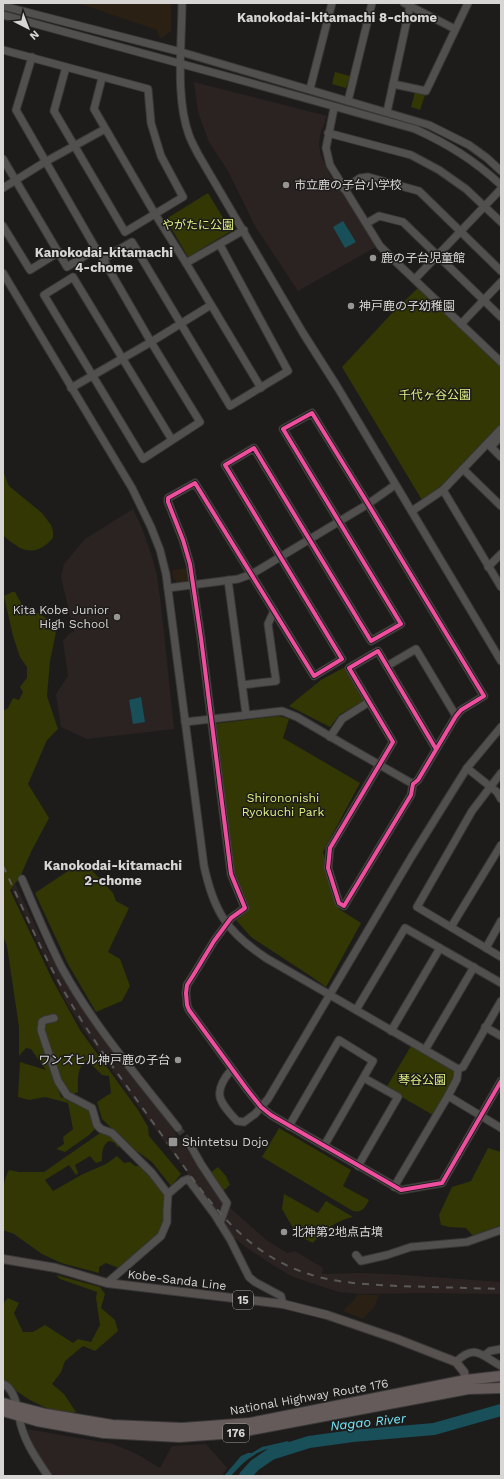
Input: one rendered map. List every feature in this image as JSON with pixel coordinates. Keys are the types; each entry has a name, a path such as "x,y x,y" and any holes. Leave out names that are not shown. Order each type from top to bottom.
{"highway":[{"name":"National Highway Route 176","path":"3,1411 18,1411 112,1425 182,1428 250,1422 467,1384 501,1376"},
{"name":"National Highway Route 176","path":"467,1384 501,1388"},
{"name":"National Highway Route 176","path":"3,1403 18,1411"}],"main road":[{"name":"Kobe-Sanda Line","path":"3,1259 56,1268 107,1283 283,1304 327,1315 397,1339 456,1362"},
{"path":"456,1362 464,1372 467,1384"}],"street":[{"path":"182,3 180,84 181,101 188,134 198,154 244,230 303,333 338,388 501,661"},
{"path":"310,90 332,3"},
{"path":"348,101 372,3"},
{"path":"393,84 426,91 468,3"},
{"path":"387,112 407,5 455,29"},
{"path":"3,6 181,52 429,125 469,145 487,158 501,171"},
{"path":"3,15 181,63 334,108 415,129 442,142 474,162 501,184"},
{"path":"3,50 32,57 66,67 102,78 148,89 151,122 162,156 183,197 125,232 54,111 66,67"},
{"path":"3,159 67,267 96,249 16,110 32,57"},
{"path":"102,78 94,109 155,214 261,388"},
{"path":"334,108 326,148 330,164 380,246 501,362"},
{"path":"3,188 45,162 105,129"},
{"path":"328,133 411,155 439,170 466,189 501,222"},
{"path":"344,189 360,178 368,177 419,191 501,271"},
{"path":"415,279 501,189"},
{"path":"367,223 379,216 402,222 501,317"},
{"path":"3,226 30,270 59,252"},
{"path":"186,263 244,230"},
{"path":"172,440 73,277 44,295 143,459 200,422 151,342 104,259 132,242 230,406 288,371 220,245"},
{"path":"3,273 132,488 151,527 160,550 168,588 204,866 211,894 226,924 240,940 255,951 458,1070"},
{"path":"461,324 501,282"},
{"path":"71,388 151,342 210,305"},
{"path":"436,749 378,651 349,668 393,742 330,848 328,868 339,903 344,906 412,794 413,784 418,780 456,716 461,710 484,696 312,413 283,429 401,624 371,641 310,538 254,448 238,456 226,465 342,659 314,676 196,483 168,498 168,502 190,564 231,874 245,908 231,918 226,924 187,985 187,1005 192,1015 261,1107 271,1116 400,1190 442,1184 501,1081"},
{"path":"412,511 443,490 501,428"},
{"path":"501,436 491,447 501,457"},
{"path":"463,469 501,506"},
{"path":"168,588 238,579 252,574 281,555 368,504 395,485"},
{"path":"443,490 501,587"},
{"path":"488,567 501,554"},
{"path":"228,580 246,714"},
{"path":"242,686 276,681 268,624 274,611"},
{"path":"386,666 416,649 456,716"},
{"path":"330,737 342,719 369,702"},
{"path":"185,722 282,711 297,717 413,784"},
{"path":"232,1069 219,1089 219,1098 237,1121 242,1122 250,1119 271,1093 412,856 467,768 501,727"},
{"path":"467,768 497,792 501,799"},
{"path":"501,773 472,811 417,907 501,957"},
{"path":"451,928 501,845"},
{"path":"22,879 51,946 80,997 115,1049 178,1128"},
{"path":"486,948 501,921"},
{"path":"356,1010 405,928 501,984"},
{"path":"391,1031 440,948"},
{"path":"425,1050 474,967"},
{"path":"458,1070 463,1067 501,1001"},
{"path":"54,1018 42,1022 41,1030 58,1081 67,1095 92,1108 101,1129 112,1133 147,1168 168,1194 167,1222 161,1236 107,1283"},
{"path":"485,1027 501,1036"},
{"path":"289,1126 339,1040 373,1061 324,1146"},
{"path":"394,1187 448,1096 457,1079 458,1070"},
{"path":"358,1166 398,1097 364,1078"},
{"path":"448,1096 501,1128"},
{"path":"188,1141 201,1164 227,1203 220,1223"},
{"path":"168,1194 183,1181 187,1179 190,1181 211,1208 230,1239 249,1277 255,1282 281,1296 283,1304"},
{"path":"356,1255 361,1261 387,1255 410,1247 467,1242 501,1230"},
{"path":"485,1355 490,1351 501,1349"},
{"path":"456,1362 468,1352 475,1352 485,1355 501,1366"},
{"path":"3,1384 6,1385 15,1398 21,1427 32,1452 48,1476"}],"shaded area":[{"path":"78,3 171,3 171,31 162,38 159,37 157,30"},
{"name":"市立鹿の子台小学校","path":"194,82 327,116 320,135 319,145 321,156 330,175 376,247 298,291 255,226 228,171 209,142 198,112"},
{"name":"Kita Kobe Junior High School","path":"133,509 142,528 157,576 174,729 87,739 61,727 56,694 68,676 63,641 70,633 74,632 61,577 64,564 85,539"},
{"path":"187,568 189,579 186,582 178,583 173,578 172,570"},
{"path":"3,858 47,950 65,979 224,1201 220,1217 125,1088 85,1032 66,1002 3,871"},
{"path":"229,1207 265,1239 287,1253 295,1251 323,1268 322,1274 363,1273 501,1282 501,1294 361,1294 339,1292 317,1285 291,1276 247,1248 232,1236 224,1221"},
{"path":"357,1295 379,1295 374,1307 363,1319 343,1311 356,1298"},
{"path":"27,1429 113,1444 137,1454 160,1468 172,1446 206,1444 227,1468 222,1476 44,1476"}],"green space":[{"path":"335,72 350,76 346,88 332,84"},
{"path":"415,92 425,95 420,110 411,107"},
{"name":"やがたに公園","path":"208,193 231,231 188,257 166,219"},
{"name":"千代ヶ谷公園","path":"418,288 501,367 501,423 442,485 422,500 342,367 394,311"},
{"path":"3,471 9,486 42,513 51,525 53,538 40,548 34,550 22,549 3,535"},
{"path":"15,592 26,612 38,613 54,623 56,632 50,661 47,696 58,729 47,740 28,784 49,818 20,877 10,890 52,979 80,1030 138,1110 148,1127 149,1136 181,1174 171,1186 152,1162 131,1147 102,1119 97,1102 111,1093 109,1076 102,1075 87,1060 83,1063 79,1070 78,1092 73,1094 63,1085 57,1085 61,1097 91,1112 97,1127 89,1135 65,1152 56,1149 64,1144 63,1137 73,1129 68,1103 45,1097 29,1100 18,1097 20,1062 46,1070 31,1049 26,1048 19,1056 19,1027 7,946 3,936 3,711 8,708 13,698 19,700 23,692 20,687 27,678 27,667 20,657 13,636 4,596"},
{"path":"345,667 365,700 339,715 330,727 289,706 321,680"},
{"name":"Shirononishi Ryokuchi Park","path":"279,716 289,719 283,738 360,783 323,852 339,909 361,923 326,987 251,937 236,920 249,908 233,873 213,724"},
{"path":"83,861 113,893 116,901 129,908 108,952 120,959 130,986 122,1001 96,1012 68,964 35,893"},
{"name":"琴谷公園","path":"411,1046 457,1073 433,1115 386,1088"},
{"path":"279,1128 351,1170 343,1186 369,1200 363,1209 353,1211 262,1157"},
{"path":"103,1131 113,1136 120,1146 117,1147 115,1143 109,1141 102,1152 102,1161 96,1163 90,1156 75,1165 78,1173 76,1175 69,1165 45,1180 53,1191 83,1174 106,1164 117,1156 124,1163 130,1162 135,1166 143,1166 162,1193 165,1200 165,1221 159,1234 121,1269 106,1263 99,1267 99,1273 61,1263 42,1254 14,1234 3,1230 3,1191 6,1176 9,1170 19,1172 44,1172"},
{"path":"488,1148 501,1152 501,1225 473,1236 466,1228 441,1225 439,1215 452,1187 471,1181"},
{"path":"218,1167 226,1176 230,1185 223,1191 210,1173"},
{"path":"284,1194 318,1213 326,1201 353,1217 347,1218 330,1227 313,1243 297,1235 282,1209"},
{"path":"56,1275 100,1287 105,1294 101,1308 115,1320 118,1331 95,1351 83,1346 65,1361 61,1372 52,1384 64,1394 76,1412 56,1411 46,1408 28,1399 3,1381 3,1306 8,1298 19,1303 14,1313 23,1332 33,1332 45,1325 73,1343 78,1339 91,1342 100,1325 96,1298 97,1292 60,1279"}],"water":[{"path":"343,221 356,242 345,248 333,227"},
{"path":"141,697 145,722 133,724 129,700"},
{"path":"288,1441 290,1444 270,1453 267,1449 256,1454 231,1476 224,1476 241,1456 252,1453 262,1447"}],"waterway":[{"name":"Nagao River","path":"245,1476 255,1465 271,1454 309,1442 353,1436 434,1429 501,1410"}],"tunnel":[{"path":"178,1128 188,1141"}],"railway":[{"path":"3,866 50,966 78,1015 112,1066 187,1171 234,1228 273,1258 307,1274 333,1280 397,1286 501,1289"}],"cycle path":[{"path":"436,749 378,651 349,668 393,742 330,848 328,868 339,903 344,906 411,795 413,784 418,780 456,716 461,710 484,696 312,413 283,429 401,624 371,641 254,448 225,465 342,659 314,676 195,483 168,498 168,502 183,540 190,564 201,638 231,874 245,908 231,918 214,941 187,985 186,993 189,1010 261,1107 271,1115 401,1190 442,1183 501,1081"}],"place":[{"name":"市立鹿の子台小学校","path":"286,185"},
{"name":"鹿の子台児童館","path":"373,258"},
{"name":"神戸鹿の子幼稚園","path":"351,306"},
{"name":"Kita Kobe Junior High School","path":"117,617"},
{"name":"ワンズヒル神戸鹿の子台","path":"178,1060"},
{"name":"Shintetsu Dojo","path":"173,1142"},
{"name":"北神第2地点古墳","path":"284,1232"}],"district":[{"name":"Kanokodai-kitamachi 8-chome","path":"337,17"},
{"name":"Kanokodai-kitamachi 4-chome","path":"104,260"},
{"name":"Kanokodai-kitamachi 2-chome","path":"113,872"}]}
